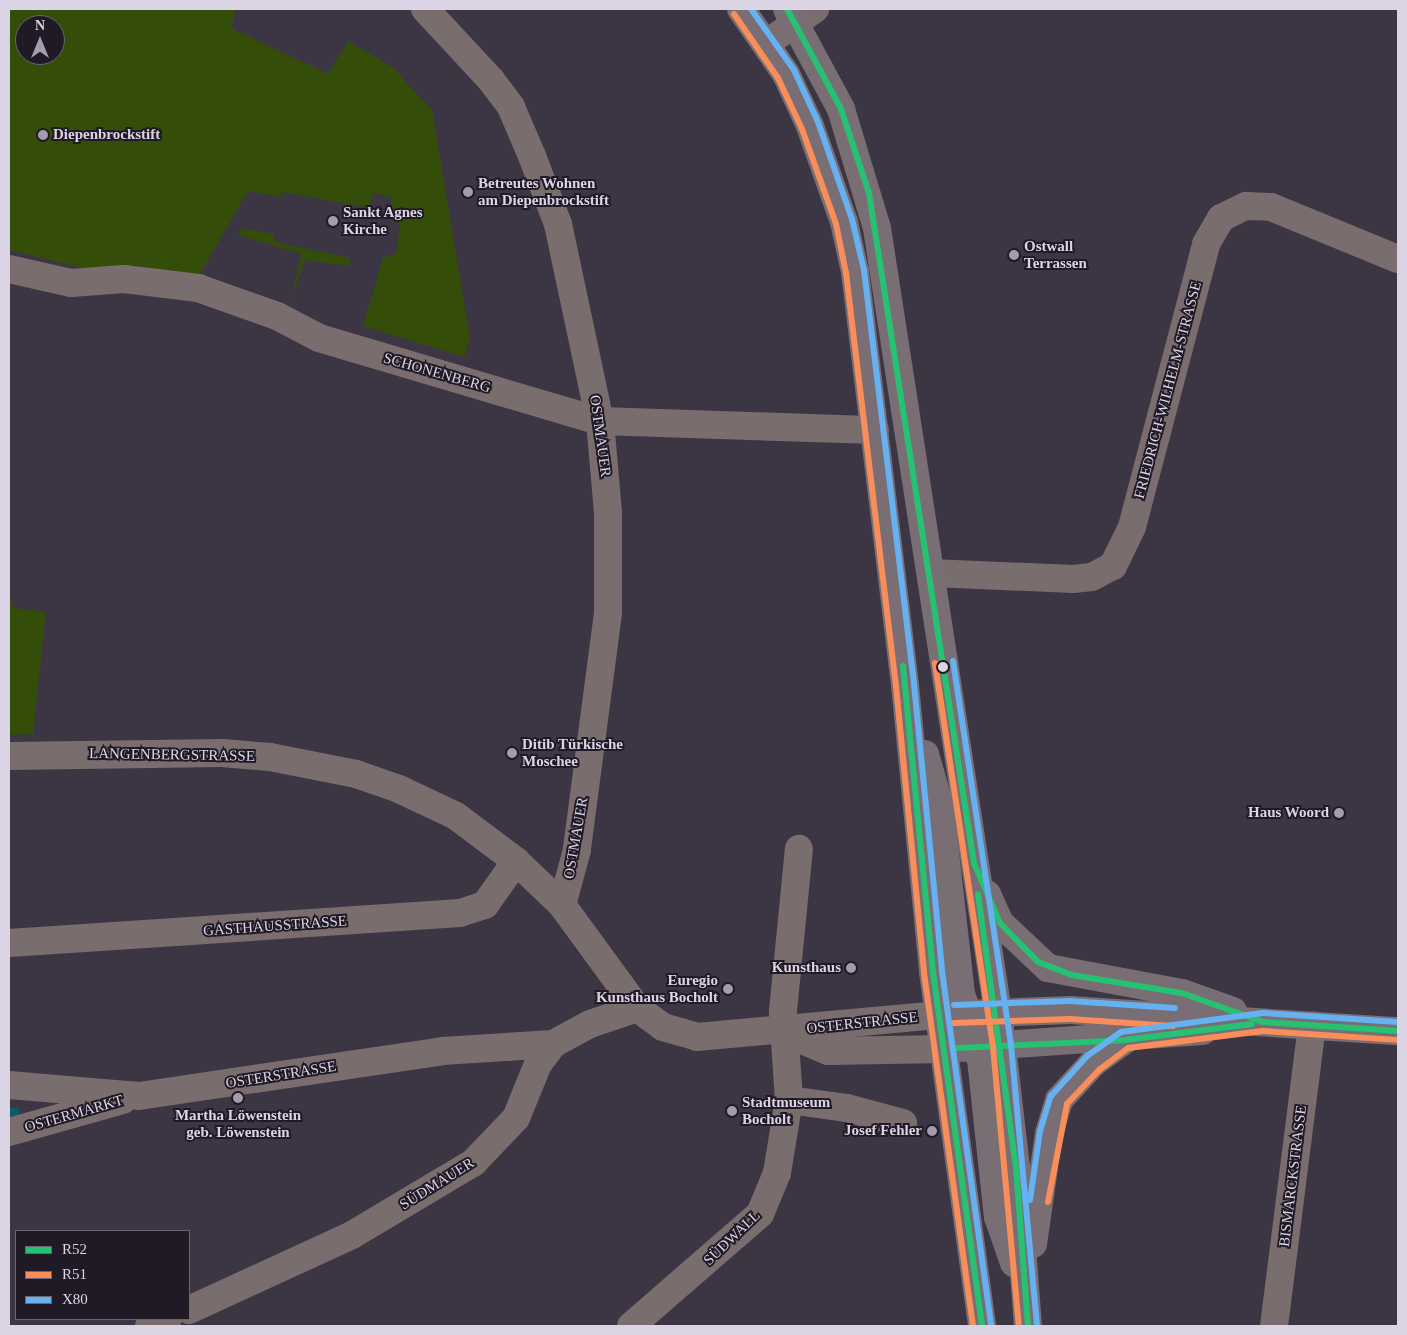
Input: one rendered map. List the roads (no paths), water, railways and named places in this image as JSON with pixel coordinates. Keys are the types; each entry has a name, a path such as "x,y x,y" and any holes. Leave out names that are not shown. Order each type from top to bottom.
{"main road":[{"path":"742,9 767,43 810,126 844,222 875,430 905,685 940,1015 982,1326"},
{"path":"799,13 841,109 869,193 931,573 998,1012 1028,1326"},
{"path":"905,685 940,806 961,994 967,1014 982,1035 1002,1046"},
{"path":"974,863 1000,924 1038,962 1072,975 1182,993 1263,1022"},
{"path":"940,1015 1070,1010 1398,1031"},
{"path":"940,1015 959,1025 976,1047 981,1061 998,1217 1026,1294"},
{"path":"945,1049 1125,1040 1263,1022"},
{"path":"1026,1294 1049,1133 1060,1100 1093,1063 1125,1040"}],"street":[{"name":"OSTMAUER","path":"425,9 459,40 491,80 510,107 528,148 558,224 600,421 608,513 608,613 577,850 562,905"},
{"path":"767,43 799,13"},
{"name":"FRIEDRICH-WILHELM-STRASSE","path":"931,573 1073,579 1092,577 1113,566 1132,527 1206,244 1221,218 1246,206 1271,207 1398,259"},
{"name":"SCHONENBERG","path":"9,269 71,283 124,279 198,288 277,316 319,338 600,421 626,425 875,430"},
{"name":"LANGENBERGSTRASSE","path":"9,756 222,753 305,762 399,789 456,816 516,861 562,905 636,1008"},
{"name":"SÜDWALL","path":"631,1326 760,1214 777,1173 789,1100 784,1032 786,952 799,849"},
{"name":"GASTHAUSSTRASSE","path":"9,943 460,913 485,905 516,861"},
{"name":"OSTERSTRASSE","path":"636,1008 663,1027 697,1037 784,1032 940,1015"},
{"name":"SÜDMAUER","path":"190,1310 352,1235 473,1163 516,1118 538,1064 553,1044 590,1024 636,1008"},
{"name":"BISMARCKSTRASSE","path":"1274,1326 1312,1025"},
{"name":"OSTERSTRASSE","path":"784,1032 828,1051 945,1049"},
{"name":"OSTERSTRASSE","path":"9,1085 139,1096 442,1050 553,1044"},
{"name":"OSTERMARKT","path":"9,1132 139,1096"},
{"path":"789,1100 847,1108 903,1124"},
{"path":"149,1326 165,1320"}],"waterway":[{"path":"9,1112 15,1112"}],"place":[{"name":"Diepenbrockstift","path":"43,135"},
{"name":"Betreutes Wohnen am Diepenbrockstift","path":"468,192"},
{"name":"Sankt Agnes Kirche","path":"333,221"},
{"name":"Ostwall Terrassen","path":"1014,255"},
{"name":"Ditib Türkische Moschee","path":"512,753"},
{"name":"Haus Woord","path":"1339,813"},
{"name":"Kunsthaus","path":"851,968"},
{"name":"Euregio Kunsthaus Bocholt","path":"728,989"},
{"name":"Martha Löwenstein geb. Löwenstein","path":"238,1098"},
{"name":"Stadtmuseum Bocholt","path":"732,1111"},
{"name":"Josef Fehler","path":"932,1131"}]}
